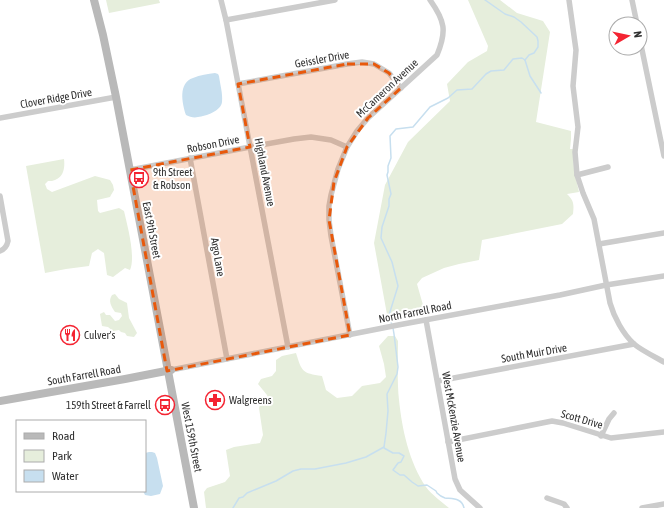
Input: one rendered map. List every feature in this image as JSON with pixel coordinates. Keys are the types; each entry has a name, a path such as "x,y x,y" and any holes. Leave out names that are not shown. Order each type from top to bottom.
{"main road":[{"name":"East 9th Street","path":"94,0 116,97 169,370"},
{"name":"South Farrell Road","path":"0,402 169,370"},
{"name":"West 159th Street","path":"169,370 194,508"}],"street":[{"name":"Highland Avenue","path":"221,0 288,347"},
{"path":"226,20 335,0"},
{"name":"McCameron Avenue","path":"350,335 329,220 329,206 334,182 347,147 357,131 368,118 437,55 441,46 444,32 439,14 430,0"},
{"path":"569,0 576,50 572,86 578,128 575,152 577,175 583,194 594,219 610,303 614,316 634,344 664,362"},
{"path":"632,0 635,16"},
{"path":"643,56 664,156"},
{"name":"Geissler Drive","path":"238,84 362,62 374,64 389,73 401,88"},
{"name":"Clover Ridge Drive","path":"0,118 116,97"},
{"name":"Robson Drive","path":"130,170 311,137 331,140 347,147"},
{"name":"Argo Lane","path":"190,158 227,359"},
{"path":"577,175 608,167"},
{"path":"0,196 8,241 7,246 0,251"},
{"path":"599,244 664,233"},
{"name":"North Farrell Road","path":"169,370 606,285 664,276"},
{"name":"West McKenzie Avenue","path":"426,320 455,479 460,490 480,508"},
{"name":"South Muir Drive","path":"438,381 634,344"},
{"path":"601,436 609,419 614,413"},
{"name":"Scott Drive","path":"448,442 552,421 611,438 664,432"},
{"path":"546,498 564,504 567,508"},
{"path":"642,508 664,504"}],"highlighted area":[{"path":"347,64 374,64 389,73 401,88 368,118 347,147 334,182 329,220 350,335 167,371 130,170 250,147 238,84"}],"green space":[{"path":"106,0 159,0 160,3 109,13"},
{"path":"468,0 500,0 517,13 543,21 550,32 536,122 571,131 570,149 573,149 574,170 579,192 567,194 573,203 573,214 562,224 482,240 479,260 444,268 422,278 417,284 425,312 422,316 388,320 374,243 385,185 408,142 450,101 447,84 468,62 487,51 488,46"},
{"path":"64,159 62,174 58,179 48,181 45,184 47,189 52,192 95,176 110,180 114,190 110,197 97,200 98,211 100,213 119,208 124,211 132,249 132,264 130,270 125,268 113,277 107,275 104,253 98,249 92,253 89,266 45,273 26,166"},
{"path":"115,294 119,299 127,303 129,318 137,333 134,337 127,336 119,330 113,331 108,327 102,326 100,314 104,312 106,315 110,315 115,321 119,320 122,316 121,313 115,312 110,304 112,295"},
{"path":"388,336 395,336 398,341 399,400 407,445 415,467 426,487 449,508 206,508 204,492 207,488 225,482 230,476 226,450 234,447 260,443 263,435 259,408 260,405 268,399 267,395 258,384 261,379 272,376 276,371 276,360 282,356 296,353 304,370 310,374 322,376 326,390 337,398 352,396 362,386 380,383 386,377 379,346"}],"water":[{"path":"215,73 219,76 222,96 222,102 219,108 205,116 190,117 186,115 182,94 185,84 196,77"},
{"path":"146,453 155,453 157,458 163,486 160,494 151,496 145,495 144,492 146,492"}],"waterway":[{"path":"485,0 505,14 514,17 537,37 538,47 534,53 529,55 525,60"},
{"path":"392,325 389,315 398,286 392,262 381,238 382,227 389,206 391,194 387,175 391,158 390,136 396,129 413,127 430,107 448,98 457,90 472,89 486,74 491,71 504,70 513,59 522,58 525,60"},
{"path":"525,60 530,76 541,93"},
{"path":"384,447 388,411 387,394 397,374 398,367 393,328"},
{"path":"233,508 239,498 243,497 247,493 276,481 293,471 301,469 315,469 346,463 366,457 384,447"},
{"path":"384,448 393,453 399,453 404,456 401,462 398,463 393,470 400,475 404,475 418,486 427,485 443,497 461,502 464,508"}],"place":[{"name":"9th Street & Robson","path":"139,178"},
{"name":"Culver's","path":"70,335"},
{"name":"Walgreens","path":"215,400"},
{"name":"159th Street & Farrell","path":"165,405"}]}
